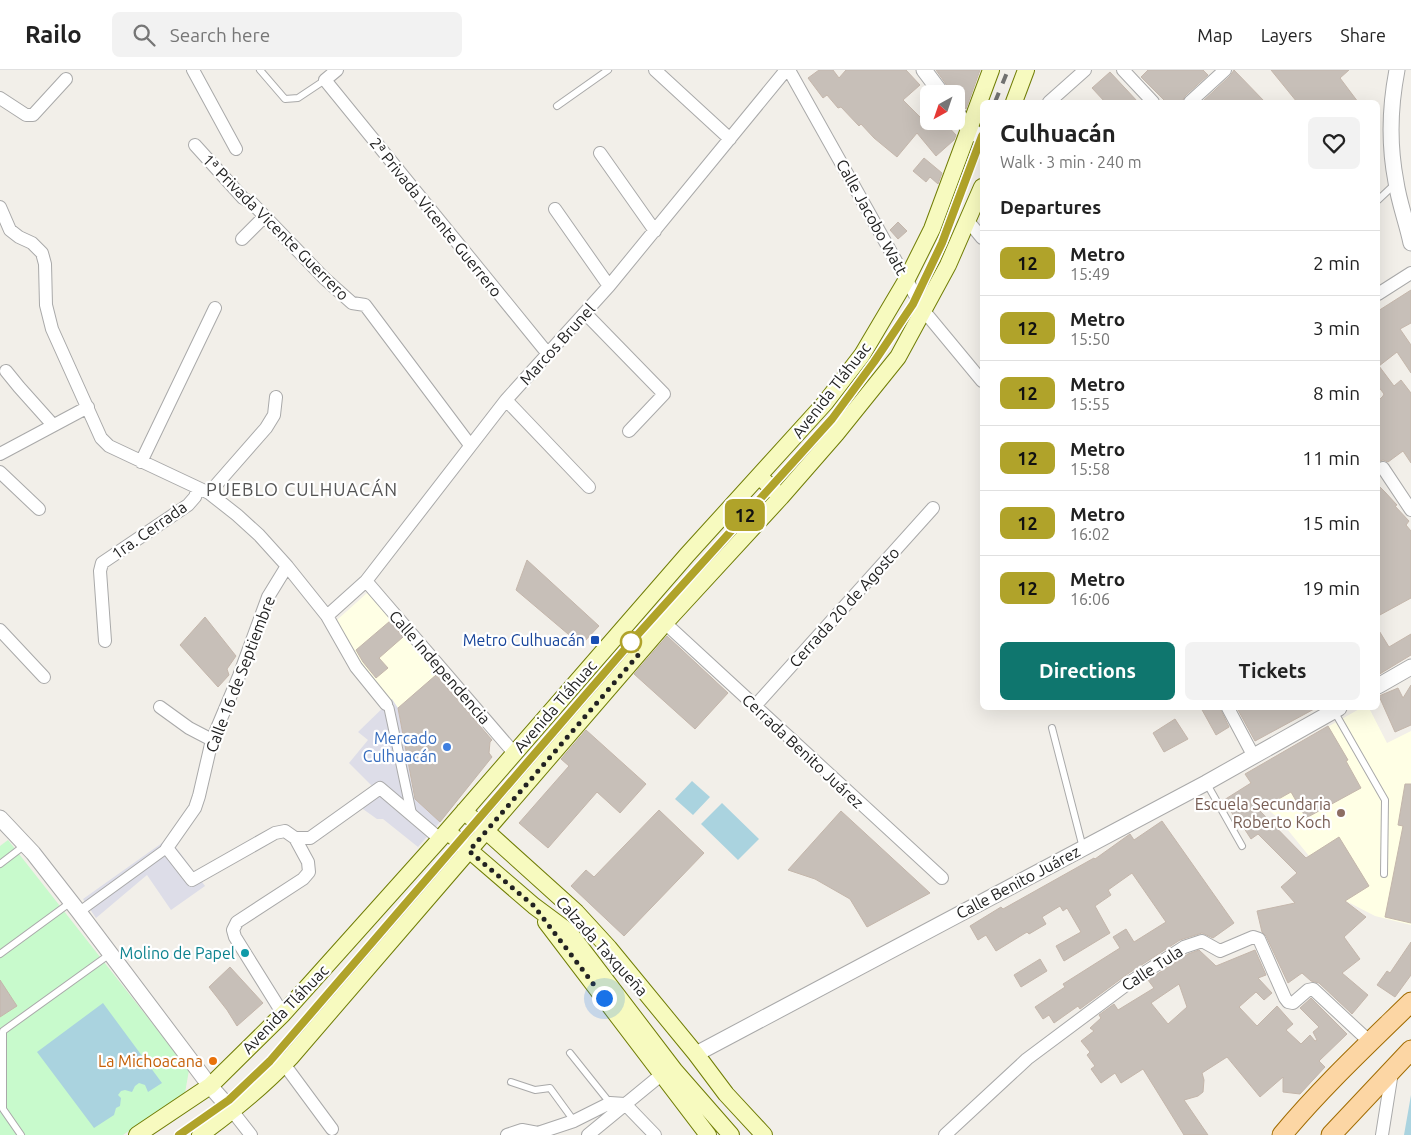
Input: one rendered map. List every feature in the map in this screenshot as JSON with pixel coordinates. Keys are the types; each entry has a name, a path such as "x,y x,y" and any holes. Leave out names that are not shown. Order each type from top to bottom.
{"main road":[{"name":"Avenida Tláhuac","path":"984,100 992,70"},
{"path":"1015,100 1026,70"},
{"name":"Avenida Tláhuac","path":"137,1135 210,1086 283,1014 825,402 862,355 907,279 976,134 980,118"},
{"name":"Avenida Tláhuac","path":"200,1135 259,1090 284,1064 665,623 836,434 898,357 924,311 968,221 980,192"},
{"path":"759,476 780,497"},
{"name":"Calzada Taxqueña","path":"464,811 576,912 609,948 696,1054 726,1094 764,1135"},
{"name":"Calzada Taxqueña","path":"443,835 469,851 534,906 569,932 675,1071 731,1135"},
{"name":"Calzada Taxqueña","path":"534,906 708,1135"},
{"path":"1282,1135 1370,1042 1411,1002"},
{"path":"1331,1135 1411,1050"},
{"name":"Calzada Taxqueña","path":"726,1094 750,1135"}],"street":[{"path":"194,70 236,149"},
{"path":"325,80 337,70"},
{"path":"655,70 730,139"},
{"name":"Marcos Brunel","path":"327,616 366,581 506,400 609,286 788,70"},
{"name":"Calle Jacobo Watt","path":"788,70 924,311 980,379"},
{"path":"924,70 935,85"},
{"path":"1051,100 1085,70"},
{"path":"1123,70 1151,100"},
{"path":"1192,100 1225,70"},
{"path":"1397,70 1394,86 1392,152 1396,184 1411,243"},
{"path":"0,98 26,115 33,116 66,79"},
{"name":"2ª Privada Vicente Guerrero","path":"325,80 548,354"},
{"path":"965,122 976,134"},
{"name":"1ª Privada Vicente Guerrero","path":"195,145 243,198 252,203 324,278 352,303 365,305 470,445"},
{"path":"600,154 655,231"},
{"path":"0,207 10,230 32,243 42,253 46,264 46,305 52,329 101,438 109,446 204,490 237,515 259,535 286,566 327,616 356,667 389,708 412,816"},
{"path":"555,209 609,286"},
{"path":"242,239 265,216"},
{"path":"968,221 980,236"},
{"path":"1380,293 1411,273"},
{"path":"141,462 215,308"},
{"path":"585,313 664,394 629,431"},
{"path":"6,371 52,425"},
{"name":"1ra. Cerrada","path":"105,641 100,571 102,563 188,505 204,490 266,428 274,415 276,397"},
{"path":"506,400 590,487"},
{"path":"0,454 88,407"},
{"path":"1383,468 1411,510"},
{"path":"0,472 39,509"},
{"name":"Cerrada 20 de Agosto","path":"755,706 933,508"},
{"name":"Calle 16 de Septiembre","path":"75,908 166,848 195,808 212,740 239,676 268,597 286,566"},
{"name":"Calle Independencia","path":"366,581 514,753"},
{"name":"Cerrada Benito Juárez","path":"665,623 942,878"},
{"path":"0,630 44,677"},
{"path":"1380,685 1411,667"},
{"path":"160,707 189,728 212,740"},
{"path":"1229,710 1254,755"},
{"name":"Calle Benito Juárez","path":"696,1054 1206,783 1334,710"},
{"path":"295,838 310,838 380,788 412,816 443,835"},
{"path":"0,818 111,953 210,1086 251,1135"},
{"path":"166,848 192,880 275,833 285,831 295,838 308,862 309,872 302,879 237,922 233,930 234,936 283,1014"},
{"name":"Calle Tula","path":"945,1135 1027,1059 1130,982 1184,947 1202,941 1220,952 1253,937 1259,939 1288,1002 1293,1003 1308,990 1313,989 1370,1042"},
{"path":"284,1064 332,1130"},
{"path":"1382,1135 1392,1072"},
{"path":"588,1135 661,1075"},
{"path":"507,1135 522,1130 538,1133 574,1121 610,1103 625,1104 656,1135"}],"lane":[{"path":"260,70 285,99 298,98 325,80"},
{"path":"557,106 608,70"},
{"path":"1380,198 1396,184"},
{"path":"1337,710 1385,800 1384,874"},
{"path":"1052,728 1083,848"},
{"path":"1206,783 1242,846"},
{"path":"0,864 24,845"},
{"path":"0,954 75,908"},
{"path":"22,1135 3,1109 2,1031 111,953"},
{"path":"570,1053 610,1103"},
{"path":"511,1082 535,1090 550,1088 574,1121"}],"shaded area":[{"path":"367,593 438,673 398,708 358,661 337,620"},
{"path":"392,699 398,708 414,798 440,822 418,847 383,819 377,819 353,802 374,788 349,763 368,740 358,732"},
{"name":"Escuela Secundaria Roberto Koch","path":"1357,710 1370,710 1387,743 1411,731 1411,925 1375,916 1346,901 1278,818 1265,807 1245,774"},
{"path":"169,838 205,886 171,910 147,875 96,918 83,899"}],"green space":[{"path":"8,840 189,1070 185,1093 123,1135 0,1135 0,846"}],"water":[{"path":"692,781 710,797 693,815 675,799"},
{"path":"722,803 759,839 738,860 701,824"},
{"path":"103,1003 162,1083 148,1092 145,1085 139,1083 132,1092 121,1091 118,1095 121,1098 120,1106 116,1108 114,1115 94,1128 37,1052"},
{"path":"1411,1095 1411,1135 1404,1135"}],"building":[{"path":"819,70 833,70 839,78 846,70 906,70 920,85 903,100 920,117 920,130 951,130 956,135 954,140 936,156 917,133 897,157 874,138 861,124 859,126 841,107 838,108 827,95 823,98 808,78"},
{"path":"936,70 980,70 966,109 965,85 947,85"},
{"path":"1148,70 1203,70 1208,75 1183,100 1164,100 1141,77"},
{"path":"1234,70 1263,100 1204,100"},
{"path":"1271,70 1349,70 1340,78 1356,100 1295,100"},
{"path":"1110,72 1136,100 1103,100 1092,88"},
{"path":"924,158 942,173 938,184 930,177 926,182 913,171"},
{"path":"898,222 907,231 898,239 890,230"},
{"path":"1411,290 1411,323 1400,329 1411,345 1411,373 1397,352 1380,365 1380,310"},
{"path":"1380,367 1394,386 1401,380 1411,393 1411,463 1403,451 1388,462 1380,461 1380,399 1384,394 1380,389"},
{"path":"1380,487 1409,521 1406,525 1411,531 1411,598 1380,615"},
{"path":"527,560 599,626 581,645 516,590"},
{"path":"205,617 236,656 227,669 229,675 218,687 180,645"},
{"path":"390,621 403,637 379,658 388,668 376,678 356,650"},
{"path":"1380,632 1389,647 1411,634 1411,655 1380,674"},
{"path":"667,636 728,693 695,729 634,674"},
{"name":"Mercado Culhuacán","path":"436,675 492,740 489,753 492,757 440,822 415,799 398,708"},
{"path":"1411,685 1411,725 1395,732 1380,696 1398,688 1403,698"},
{"path":"1202,710 1221,710 1229,727 1216,735"},
{"path":"1238,710 1312,710 1255,741"},
{"path":"1175,719 1188,739 1164,752 1153,733"},
{"path":"1328,726 1348,760 1346,761 1361,788 1306,818 1291,792 1259,810 1306,858 1339,837 1369,886 1345,901 1366,917 1344,937 1360,959 1342,973 1368,995 1352,1014 1319,983 1311,981 1302,973 1288,983 1266,936 1262,932 1257,911 1295,903 1281,887 1297,873 1258,834 1251,839 1240,822 1238,823 1224,800 1251,783 1245,774"},
{"path":"586,730 646,784 620,813 597,792 548,848 519,823 569,766 561,759"},
{"path":"1405,784 1411,784 1411,923 1385,917 1403,826 1398,825"},
{"path":"659,810 704,853 624,936 571,886 586,870 594,877"},
{"path":"841,811 930,893 867,927 850,899 815,879 788,870"},
{"path":"1162,821 1234,923 1213,938 1202,933 1180,940 1126,975 1080,1009 1078,1006 1054,1023 1049,1015 1043,1019 1035,1007 1065,987 1063,984 1120,948 1113,937 1126,929 1134,942 1166,922 1132,873 1108,890 1111,895 1095,906 1110,933 1064,961 1056,946 1081,932 1067,908 1063,911 1060,906 1042,917 1046,924 1029,934 1027,932 996,951 986,935 978,940 970,926 1001,907 1003,909 1095,859 1130,834 1134,840"},
{"path":"1411,942 1411,975 1395,997 1377,985 1387,971 1390,973"},
{"path":"1199,950 1216,966 1255,950 1266,975 1258,978 1272,993 1264,1000 1256,992 1239,1007 1257,1026 1277,1006 1293,1024 1286,1030 1301,1044 1310,1035 1315,1041 1317,1040 1313,1032 1319,1027 1300,1008 1311,998 1347,1034 1319,1061 1325,1067 1300,1094 1283,1092 1283,1077 1260,1097 1227,1057 1202,1073 1204,1080 1203,1092 1198,1096 1184,1100 1208,1135 1184,1135 1143,1069 1121,1083 1115,1073 1101,1083 1091,1069 1095,1066 1087,1055 1090,1052 1081,1041 1094,1031 1090,1028 1101,1018 1099,1015 1114,1004 1118,1010 1154,988 1148,980 1188,954","holes":["1179,984 1187,1007 1168,1024 1151,1003"]},
{"path":"1040,959 1047,971 1021,987 1014,975"},
{"path":"230,967 263,1003 237,1026 209,987"},
{"path":"0,980 17,1006 0,1017"}],"railway":[{"path":"996,100 1008,70"},
{"path":"179,1135 229,1100 270,1061 631,642 832,419 874,362 913,304 942,243 980,141"}],"metro line":[{"name":"12","path":"179,1135 229,1100 270,1061 631,642 832,419 874,362 913,304 942,243 980,141"}],"place":[{"name":"Metro Culhuacán","path":"595,640"},
{"name":"Mercado Culhuacán","path":"447,747"},
{"name":"Escuela Secundaria Roberto Koch","path":"1341,813"},
{"name":"Molino de Papel","path":"245,953"},
{"name":"La Michoacana","path":"213,1061"}],"district":[{"name":"PUEBLO CULHUACÁN","path":"302,490"}],"route":[{"path":"604,998 534,906 469,851 640,653 631,642"}]}
